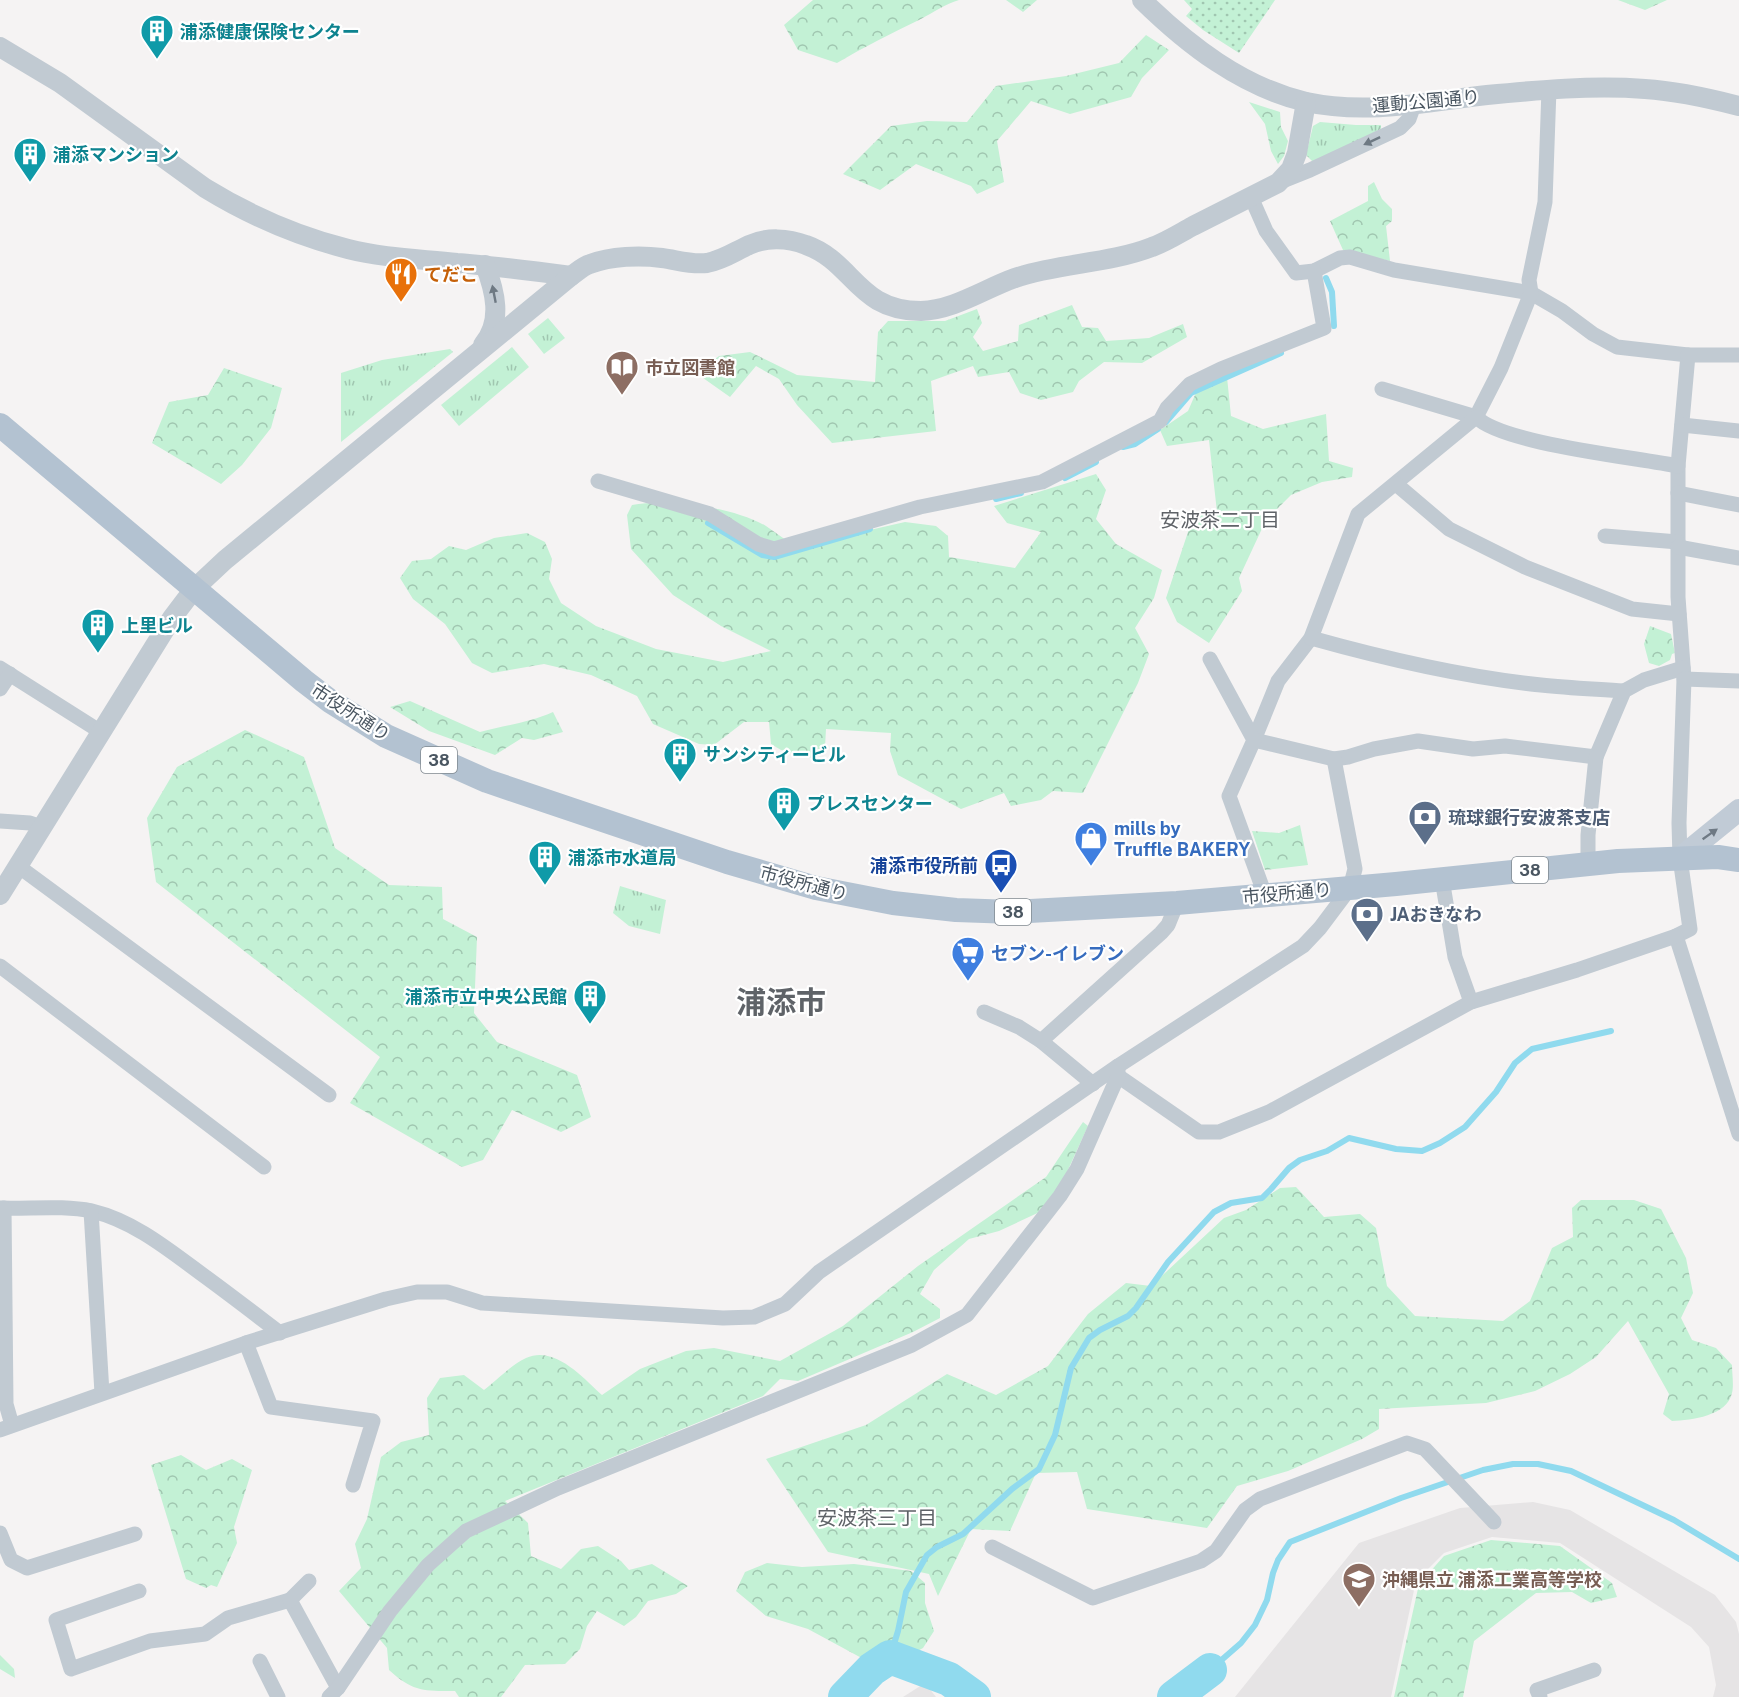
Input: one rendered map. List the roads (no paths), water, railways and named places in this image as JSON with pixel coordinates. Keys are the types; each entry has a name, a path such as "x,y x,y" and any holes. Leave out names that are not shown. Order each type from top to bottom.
{"main road":[{"name":"市役所通り","path":"0,425 313,688 358,720 386,736 487,781 727,862 816,888 881,901 956,910 1013,912 1178,903 1588,863 1680,858 1739,860"},
{"path":"1680,858 1739,810"}],"street":[{"name":"運動公園通り","path":"1142,0 1173,29 1209,57 1242,77 1277,93 1306,102 1340,106 1414,105 1548,89 1646,89 1677,92 1739,106"},
{"path":"0,47 60,83 205,188 267,221 349,249 390,256 571,276"},
{"path":"1265,895 1229,796 1278,681 1311,638 1358,514 1476,417 1501,368 1531,293 1529,280 1545,202 1548,89"},
{"path":"1278,183 1291,169 1297,153 1306,102"},
{"path":"0,895 176,613 194,589 225,560 587,265 605,260 638,257 706,263 726,257 750,244 769,240 791,240 809,245 828,256 863,291 876,300 895,308 921,311 950,306 1026,275 1121,256 1153,247 1278,183 1400,128 1409,119 1414,105"},
{"path":"1251,197 1266,231 1296,273 1314,271 1340,258 1350,257 1394,270 1531,293 1562,310 1593,334 1617,347 1688,355 1739,355"},
{"path":"472,358 489,338 495,317 495,295 485,266"},
{"path":"598,481 710,514 758,544 774,549 920,507 1042,482 1160,421 1167,408 1190,384 1221,369 1324,328 1314,271"},
{"path":"1118,1071 1199,1132 1219,1132 1269,1112 1471,1002 1577,970 1676,936 1690,928 1680,858 1683,674 1678,545 1678,466 1688,355"},
{"path":"1382,389 1476,417 1483,424 1534,441 1678,466"},
{"path":"1682,425 1739,431"},
{"path":"1396,484 1449,529 1525,567 1632,609 1679,614"},
{"path":"1678,493 1739,505"},
{"path":"1605,536 1678,545 1739,558"},
{"path":"1311,638 1374,656 1448,672 1540,685 1624,691 1644,680 1683,674 1739,681"},
{"path":"1210,659 1254,740 1334,759 1418,741 1473,749 1505,746 1596,757"},
{"path":"0,689 5,671 101,732"},
{"path":"1588,863 1588,835 1596,757 1624,691"},
{"path":"280,1333 168,1248 109,1217 91,1211 2,1208 6,1428 246,1343 280,1333 386,1299 417,1292 447,1292 482,1303 723,1318 754,1317 785,1304 819,1272 1093,1084 1118,1071 1303,946 1320,928 1350,888 1355,869 1334,759"},
{"path":"0,821 30,823 42,827"},
{"path":"18,866 329,1095"},
{"path":"1442,879 1455,957 1471,1002"},
{"path":"1041,1041 1161,933 1168,925 1178,903"},
{"path":"1676,936 1739,1134"},
{"path":"0,966 264,1167"},
{"path":"984,1012 1019,1027 1041,1041 1093,1084"},
{"path":"290,1600 333,1692 390,1611 428,1565 466,1531 558,1488 912,1345 967,1315 1072,1178 1118,1071"},
{"path":"91,1211 102,1393"},
{"path":"246,1343 271,1407 373,1421 353,1485"},
{"path":"992,1546 1092,1598 1201,1561 1216,1551 1245,1510 1260,1499 1407,1443 1425,1449 1434,1457 1494,1522"},
{"path":"0,1533 11,1560 27,1568 135,1534"},
{"path":"139,1591 56,1620 71,1669 150,1641 205,1634 228,1618 290,1600 309,1581"},
{"path":"260,1661 278,1697"},
{"path":"1540,1697 1538,1690 1594,1670"}],"waterway":[{"path":"1326,278 1332,292 1334,326"},
{"path":"1166,422 1191,393 1281,353"},
{"path":"1123,447 1135,444 1158,429"},
{"path":"1065,478 1096,462"},
{"path":"996,499 1021,493"},
{"path":"708,523 762,555 774,557 870,529"},
{"path":"890,1657 906,1592 927,1555 937,1547 963,1534 1012,1489 1039,1469 1055,1435 1071,1368 1089,1338 1128,1316 1136,1308 1168,1262 1214,1212 1231,1203 1262,1198 1289,1168 1300,1160 1327,1151 1349,1138 1396,1149 1422,1151 1440,1143 1465,1127 1496,1092 1515,1063 1532,1049 1611,1031"},
{"path":"1210,1670 1241,1643 1255,1625 1267,1600 1278,1560 1290,1542 1401,1498 1483,1470 1513,1464 1538,1464 1571,1471 1674,1520 1739,1559"},
{"path":"845,1697 872,1669 890,1657 949,1679 974,1697"},
{"path":"1174,1697 1210,1670"}],"place":[{"name":"浦添健康保険センター","path":"157,60"},
{"name":"浦添マンション","path":"30,183"},
{"name":"てだこ","path":"401,303"},
{"name":"市立図書館","path":"622,396"},
{"name":"上里ビル","path":"98,654"},
{"name":"サンシティービル","path":"680,783"},
{"name":"プレスセンター","path":"784,832"},
{"name":"琉球銀行安波茶支店","path":"1425,846"},
{"name":"mills by Truffle BAKERY","path":"1091,867"},
{"name":"浦添市水道局","path":"545,886"},
{"name":"浦添市役所前","path":"1001,894"},
{"name":"JAおきなわ","path":"1367,943"},
{"name":"セブン-イレブン","path":"968,982"},
{"name":"浦添市立中央公民館","path":"590,1025"},
{"name":"沖縄県立 浦添工業高等学校","path":"1359,1608"}],"district":[{"name":"安波茶二丁目","path":"1220,520"},
{"name":"浦添市","path":"781,1002"},
{"name":"安波茶三丁目","path":"877,1518"}]}
